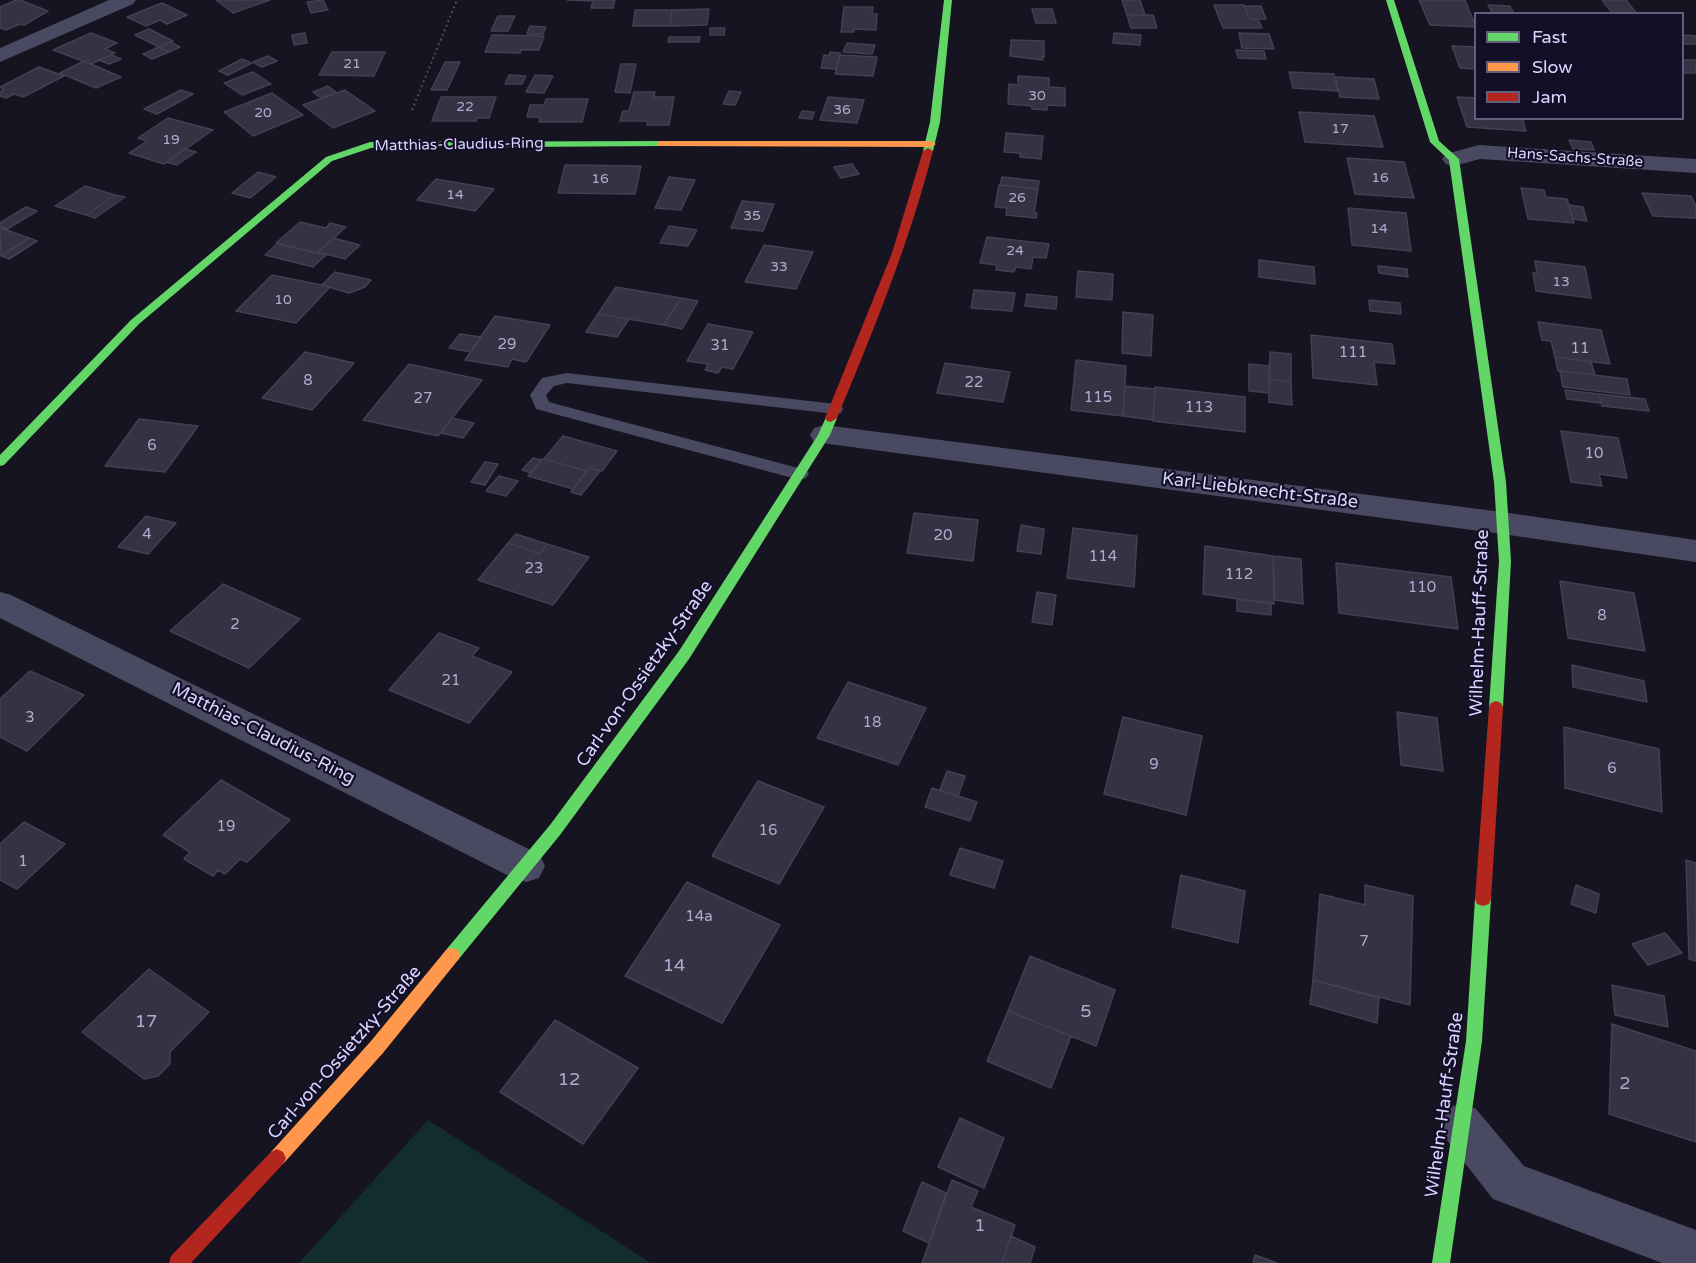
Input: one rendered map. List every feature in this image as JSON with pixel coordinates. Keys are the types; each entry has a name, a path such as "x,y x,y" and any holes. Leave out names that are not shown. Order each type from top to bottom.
{"street":[{"path":"0,56 126,0"},
{"name":"Carl-von-Ossietzky-Straße","path":"178,1263 302,1132 377,1047 526,866 643,714 679,663 800,474 830,422 885,292 915,204 931,144 948,0"},
{"path":"1390,0 1436,142 1454,159"},
{"name":"Matthias-Claudius-Ring","path":"0,462 135,322 328,159 370,145 398,144 931,144"},
{"name":"Hans-Sachs-Straße","path":"1454,159 1479,152 1696,166"},
{"name":"Wilhelm-Hauff-Straße","path":"1441,1263 1474,1041 1505,561 1499,470 1454,159"},
{"name":"Karl-Liebknecht-Straße","path":"830,422 1696,551"},
{"name":"Matthias-Claudius-Ring","path":"0,604 526,866"},
{"path":"1461,1124 1509,1184 1696,1253"}],"lane":[{"path":"800,474 550,408 542,405 538,395 548,382 567,378 830,422"}],"path":[{"path":"398,144 457,0"}],"green space":[{"path":"428,1120 651,1263 299,1263"}],"building":[{"path":"16,0 48,11 24,25 20,24 6,30 0,28 0,7"},
{"path":"216,0 270,0 233,13"},
{"path":"323,0 328,10 311,13 307,2"},
{"path":"567,0 615,0 613,8 591,8 593,1"},
{"path":"1122,0 1140,0 1145,15 1127,15"},
{"path":"1419,0 1465,0 1474,22 1474,27 1430,25"},
{"path":"1602,0 1626,0 1635,12 1611,12"},
{"path":"162,3 187,15 167,24 160,20 146,26 127,17"},
{"path":"1214,5 1244,5 1250,19 1258,19 1262,28 1223,28"},
{"path":"1488,5 1510,6 1513,12 1492,12"},
{"path":"1244,6 1261,6 1266,19 1250,19"},
{"path":"844,7 873,7 872,14 877,14 876,30 854,29 854,32 841,32"},
{"path":"709,9 707,25 670,26 672,10"},
{"path":"1032,9 1052,9 1056,23 1036,23"},
{"path":"635,10 672,10 670,26 633,26"},
{"path":"1127,15 1153,15 1157,28 1131,28"},
{"path":"498,16 515,16 508,31 491,31"},
{"path":"530,26 546,27 543,34 527,34"},
{"path":"710,28 725,28 724,35 710,35"},
{"path":"149,29 173,41 159,47 135,35"},
{"path":"91,33 117,43 105,49 115,53 91,64 53,50"},
{"path":"305,33 307,43 294,45 292,35"},
{"path":"1114,33 1141,35 1140,45 1113,43"},
{"path":"1239,33 1269,34 1274,49 1242,48"},
{"path":"492,35 544,36 539,50 521,50 520,53 485,52"},
{"path":"1684,35 1696,36 1696,44 1684,44"},
{"path":"669,37 700,37 699,42 668,42"},
{"path":"1011,40 1044,41 1043,60 1010,56"},
{"path":"170,42 180,47 169,52 159,47"},
{"path":"847,43 875,45 872,54 843,52"},
{"path":"1452,46 1474,47 1474,69 1460,68"},
{"path":"159,47 169,52 152,59 143,54"},
{"path":"1236,50 1264,51 1266,59 1238,58"},
{"path":"332,52 385,52 374,76 319,75"},
{"path":"830,52 840,53 836,69 821,68 824,55 829,56"},
{"path":"111,55 121,59 109,64 99,60"},
{"path":"840,55 877,57 873,76 835,74"},
{"path":"268,56 277,61 262,67 253,62"},
{"path":"242,59 252,63 228,75 219,71"},
{"path":"1684,60 1696,60 1696,73 1684,73"},
{"path":"84,61 121,77 96,88 60,73"},
{"path":"445,62 460,62 447,90 431,90"},
{"path":"621,64 636,64 630,93 615,92"},
{"path":"39,67 64,76 23,97 14,94 6,98 0,96 0,92 4,90 0,87"},
{"path":"253,72 271,84 242,95 224,83"},
{"path":"1289,72 1334,74 1338,91 1293,88"},
{"path":"509,75 526,76 522,84 505,84"},
{"path":"535,75 553,76 544,93 526,92"},
{"path":"1018,76 1049,78 1049,87 1065,88 1065,106 1047,105 1047,110 1008,104 1009,84 1018,85"},
{"path":"1335,77 1374,79 1379,99 1340,97"},
{"path":"328,86 337,93 321,98 313,92"},
{"path":"181,90 193,94 157,114 144,109"},
{"path":"345,90 375,111 333,128 303,105"},
{"path":"729,91 741,92 735,105 723,104"},
{"path":"634,92 655,92 654,97 674,97 669,125 647,125 648,121 620,121 623,111 629,111"},
{"path":"272,93 303,115 253,136 224,112"},
{"path":"441,97 496,97 489,118 477,118 476,121 432,121"},
{"path":"828,97 864,100 857,123 820,120"},
{"path":"1457,97 1474,98 1474,120 1523,120 1526,131 1467,127"},
{"path":"546,99 588,99 582,122 539,122 540,117 527,117 530,105 544,105"},
{"path":"802,111 814,112 812,119 799,118"},
{"path":"1299,112 1374,116 1383,147 1305,142"},
{"path":"168,118 213,130 164,164 129,153 147,141 138,138"},
{"path":"1006,133 1043,136 1041,159 1020,157 1020,153 1004,152"},
{"path":"1569,140 1591,142 1594,150 1573,149"},
{"path":"185,149 196,152 177,165 166,162"},
{"path":"1347,158 1404,162 1414,198 1355,194"},
{"path":"852,164 859,174 841,178 834,167"},
{"path":"565,165 641,166 635,194 558,193"},
{"path":"258,172 276,177 250,198 232,193"},
{"path":"669,177 695,180 681,210 655,208"},
{"path":"1002,177 1039,181 1038,189 1000,185"},
{"path":"436,179 494,189 475,211 417,200"},
{"path":"999,185 1038,189 1034,213 1037,213 1036,218 1006,215 1007,208 995,207"},
{"path":"85,186 115,195 86,215 55,206"},
{"path":"1521,188 1544,190 1546,197 1567,199 1574,223 1528,219"},
{"path":"1642,193 1691,196 1696,206 1696,218 1653,216"},
{"path":"115,195 125,197 95,218 86,215"},
{"path":"742,201 774,204 763,231 731,228"},
{"path":"1569,205 1583,207 1587,221 1573,219"},
{"path":"26,207 37,211 7,229 0,226 0,223"},
{"path":"1348,208 1406,213 1411,251 1352,245"},
{"path":"300,222 326,228 330,223 346,227 317,253 276,243"},
{"path":"669,226 697,230 688,246 660,243"},
{"path":"1,228 29,238 1,256"},
{"path":"987,237 1049,244 1046,258 1033,257 1031,269 1016,267 1014,272 996,270 997,265 980,263"},
{"path":"29,238 37,241 9,259 1,256"},
{"path":"333,238 360,245 345,259 318,252"},
{"path":"277,244 327,254 313,267 265,255"},
{"path":"764,245 813,252 796,289 745,282"},
{"path":"1259,260 1314,267 1315,284 1259,277"},
{"path":"1535,261 1585,267 1591,298 1536,291 1533,273 1537,273"},
{"path":"1378,266 1407,269 1408,277 1379,273"},
{"path":"1078,271 1113,274 1112,300 1076,297"},
{"path":"335,272 371,280 365,287 349,293 322,285"},
{"path":"272,275 330,287 296,323 236,311"},
{"path":"616,287 681,298 664,325 598,314"},
{"path":"974,290 1015,293 1012,311 971,308"},
{"path":"1027,294 1057,297 1056,309 1025,306"},
{"path":"681,298 698,301 682,329 664,325"},
{"path":"1369,300 1400,303 1401,314 1370,311"},
{"path":"1123,312 1153,315 1151,356 1122,353"},
{"path":"598,314 629,319 617,337 586,332"},
{"path":"495,316 550,325 526,362 512,359 508,367 465,360"},
{"path":"1538,322 1601,330 1610,364 1555,357 1551,341 1542,340"},
{"path":"708,324 753,332 733,369 722,367 718,373 705,370 708,364 687,361"},
{"path":"460,334 481,337 471,352 449,348"},
{"path":"1311,335 1392,344 1395,364 1374,362 1377,385 1313,378"},
{"path":"305,352 354,363 312,410 262,398"},
{"path":"1270,352 1291,354 1291,382 1269,379"},
{"path":"1555,357 1591,362 1595,375 1558,371"},
{"path":"1076,360 1126,366 1123,416 1071,410"},
{"path":"945,363 1010,372 1003,402 937,393"},
{"path":"409,364 482,380 438,436 363,420"},
{"path":"1249,364 1270,366 1269,393 1249,391"},
{"path":"1560,371 1627,379 1630,395 1563,387"},
{"path":"1269,379 1291,382 1292,405 1269,402"},
{"path":"1125,386 1155,389 1153,420 1123,416"},
{"path":"1155,387 1245,397 1245,432 1153,421"},
{"path":"1565,390 1599,394 1601,403 1567,399"},
{"path":"1599,394 1645,399 1649,411 1602,406"},
{"path":"452,418 474,423 463,438 441,433"},
{"path":"139,419 198,426 165,472 105,466"},
{"path":"1561,431 1618,438 1627,478 1599,474 1602,486 1571,482"},
{"path":"563,436 617,451 602,471 589,468 587,471 544,459"},
{"path":"533,458 542,460 531,473 522,470"},
{"path":"542,459 587,471 573,489 528,476"},
{"path":"485,462 498,464 485,485 471,482"},
{"path":"589,468 600,471 581,495 571,492"},
{"path":"499,476 518,481 506,496 486,491"},
{"path":"914,513 978,520 973,561 907,553"},
{"path":"146,516 176,523 148,554 118,547"},
{"path":"1021,525 1044,529 1041,554 1017,551"},
{"path":"1073,528 1137,536 1134,587 1067,578"},
{"path":"516,534 547,544 540,554 508,543"},
{"path":"508,543 540,554 547,544 589,557 553,605 478,580"},
{"path":"1205,546 1273,556 1274,604 1203,594"},
{"path":"1273,556 1301,559 1303,604 1275,600"},
{"path":"1336,563 1451,577 1458,629 1339,613"},
{"path":"1560,581 1634,593 1645,651 1568,638"},
{"path":"223,584 300,619 249,668 170,631"},
{"path":"1037,592 1056,595 1052,625 1032,622"},
{"path":"1237,599 1271,603 1271,615 1237,611"},
{"path":"439,633 479,648 472,656 512,672 469,723 389,690"},
{"path":"1572,665 1644,681 1647,702 1573,687"},
{"path":"30,671 84,695 27,751 0,737 0,699"},
{"path":"848,682 926,708 898,765 817,738"},
{"path":"1397,712 1437,718 1443,771 1401,765"},
{"path":"1123,717 1202,736 1186,815 1104,794"},
{"path":"1564,727 1659,749 1662,812 1565,788"},
{"path":"947,771 965,776 958,796 940,790"},
{"path":"221,780 290,820 247,862 240,859 225,874 218,870 213,876 184,859 190,852 163,835"},
{"path":"758,781 824,807 779,884 712,856"},
{"path":"932,788 977,802 970,821 925,807"},
{"path":"24,822 65,844 17,889 0,880 0,844"},
{"path":"960,848 1003,861 994,888 950,875"},
{"path":"1686,860 1696,863 1696,961 1689,959"},
{"path":"1181,875 1245,891 1238,943 1172,927"},
{"path":"687,882 780,925 722,1023 625,976"},
{"path":"1365,885 1413,896 1410,1005 1313,980 1320,894 1365,905"},
{"path":"1576,885 1599,894 1596,913 1571,904"},
{"path":"1665,933 1682,953 1648,965 1632,944"},
{"path":"1030,956 1115,990 1096,1046 1008,1011"},
{"path":"149,969 209,1012 170,1052 170,1064 158,1076 144,1079 82,1032"},
{"path":"1313,980 1379,998 1377,1023 1310,1004"},
{"path":"1612,985 1664,996 1668,1027 1615,1015"},
{"path":"1008,1011 1071,1036 1051,1088 987,1061"},
{"path":"555,1020 638,1068 583,1144 500,1092"},
{"path":"1612,1024 1696,1051 1696,1142 1609,1114"},
{"path":"960,1118 1004,1138 984,1188 938,1167"},
{"path":"952,1180 978,1191 971,1207 1015,1225 1002,1263 922,1263"},
{"path":"922,1182 946,1193 929,1243 903,1231"},
{"path":"1011,1236 1035,1247 1030,1263 1002,1263"},
{"path":"1255,1255 1277,1263 1253,1263"}],"traffic: fast":[{"path":"928,151 935,122 948,0"},
{"path":"1390,0 1435,142 1454,159 1500,482 1505,561 1496,707"},
{"path":"0,462 135,322 329,159 370,145 661,144"},
{"path":"452,955 555,830 684,655 824,435 831,418"},
{"path":"1441,1263 1474,1041 1483,899"}],"traffic: slow":[{"path":"661,144 931,144"},
{"path":"277,1158 377,1047 452,955"}],"traffic: jam":[{"path":"831,418 897,253 928,151"},
{"path":"1483,899 1496,707"},
{"path":"178,1263 277,1158"}]}
